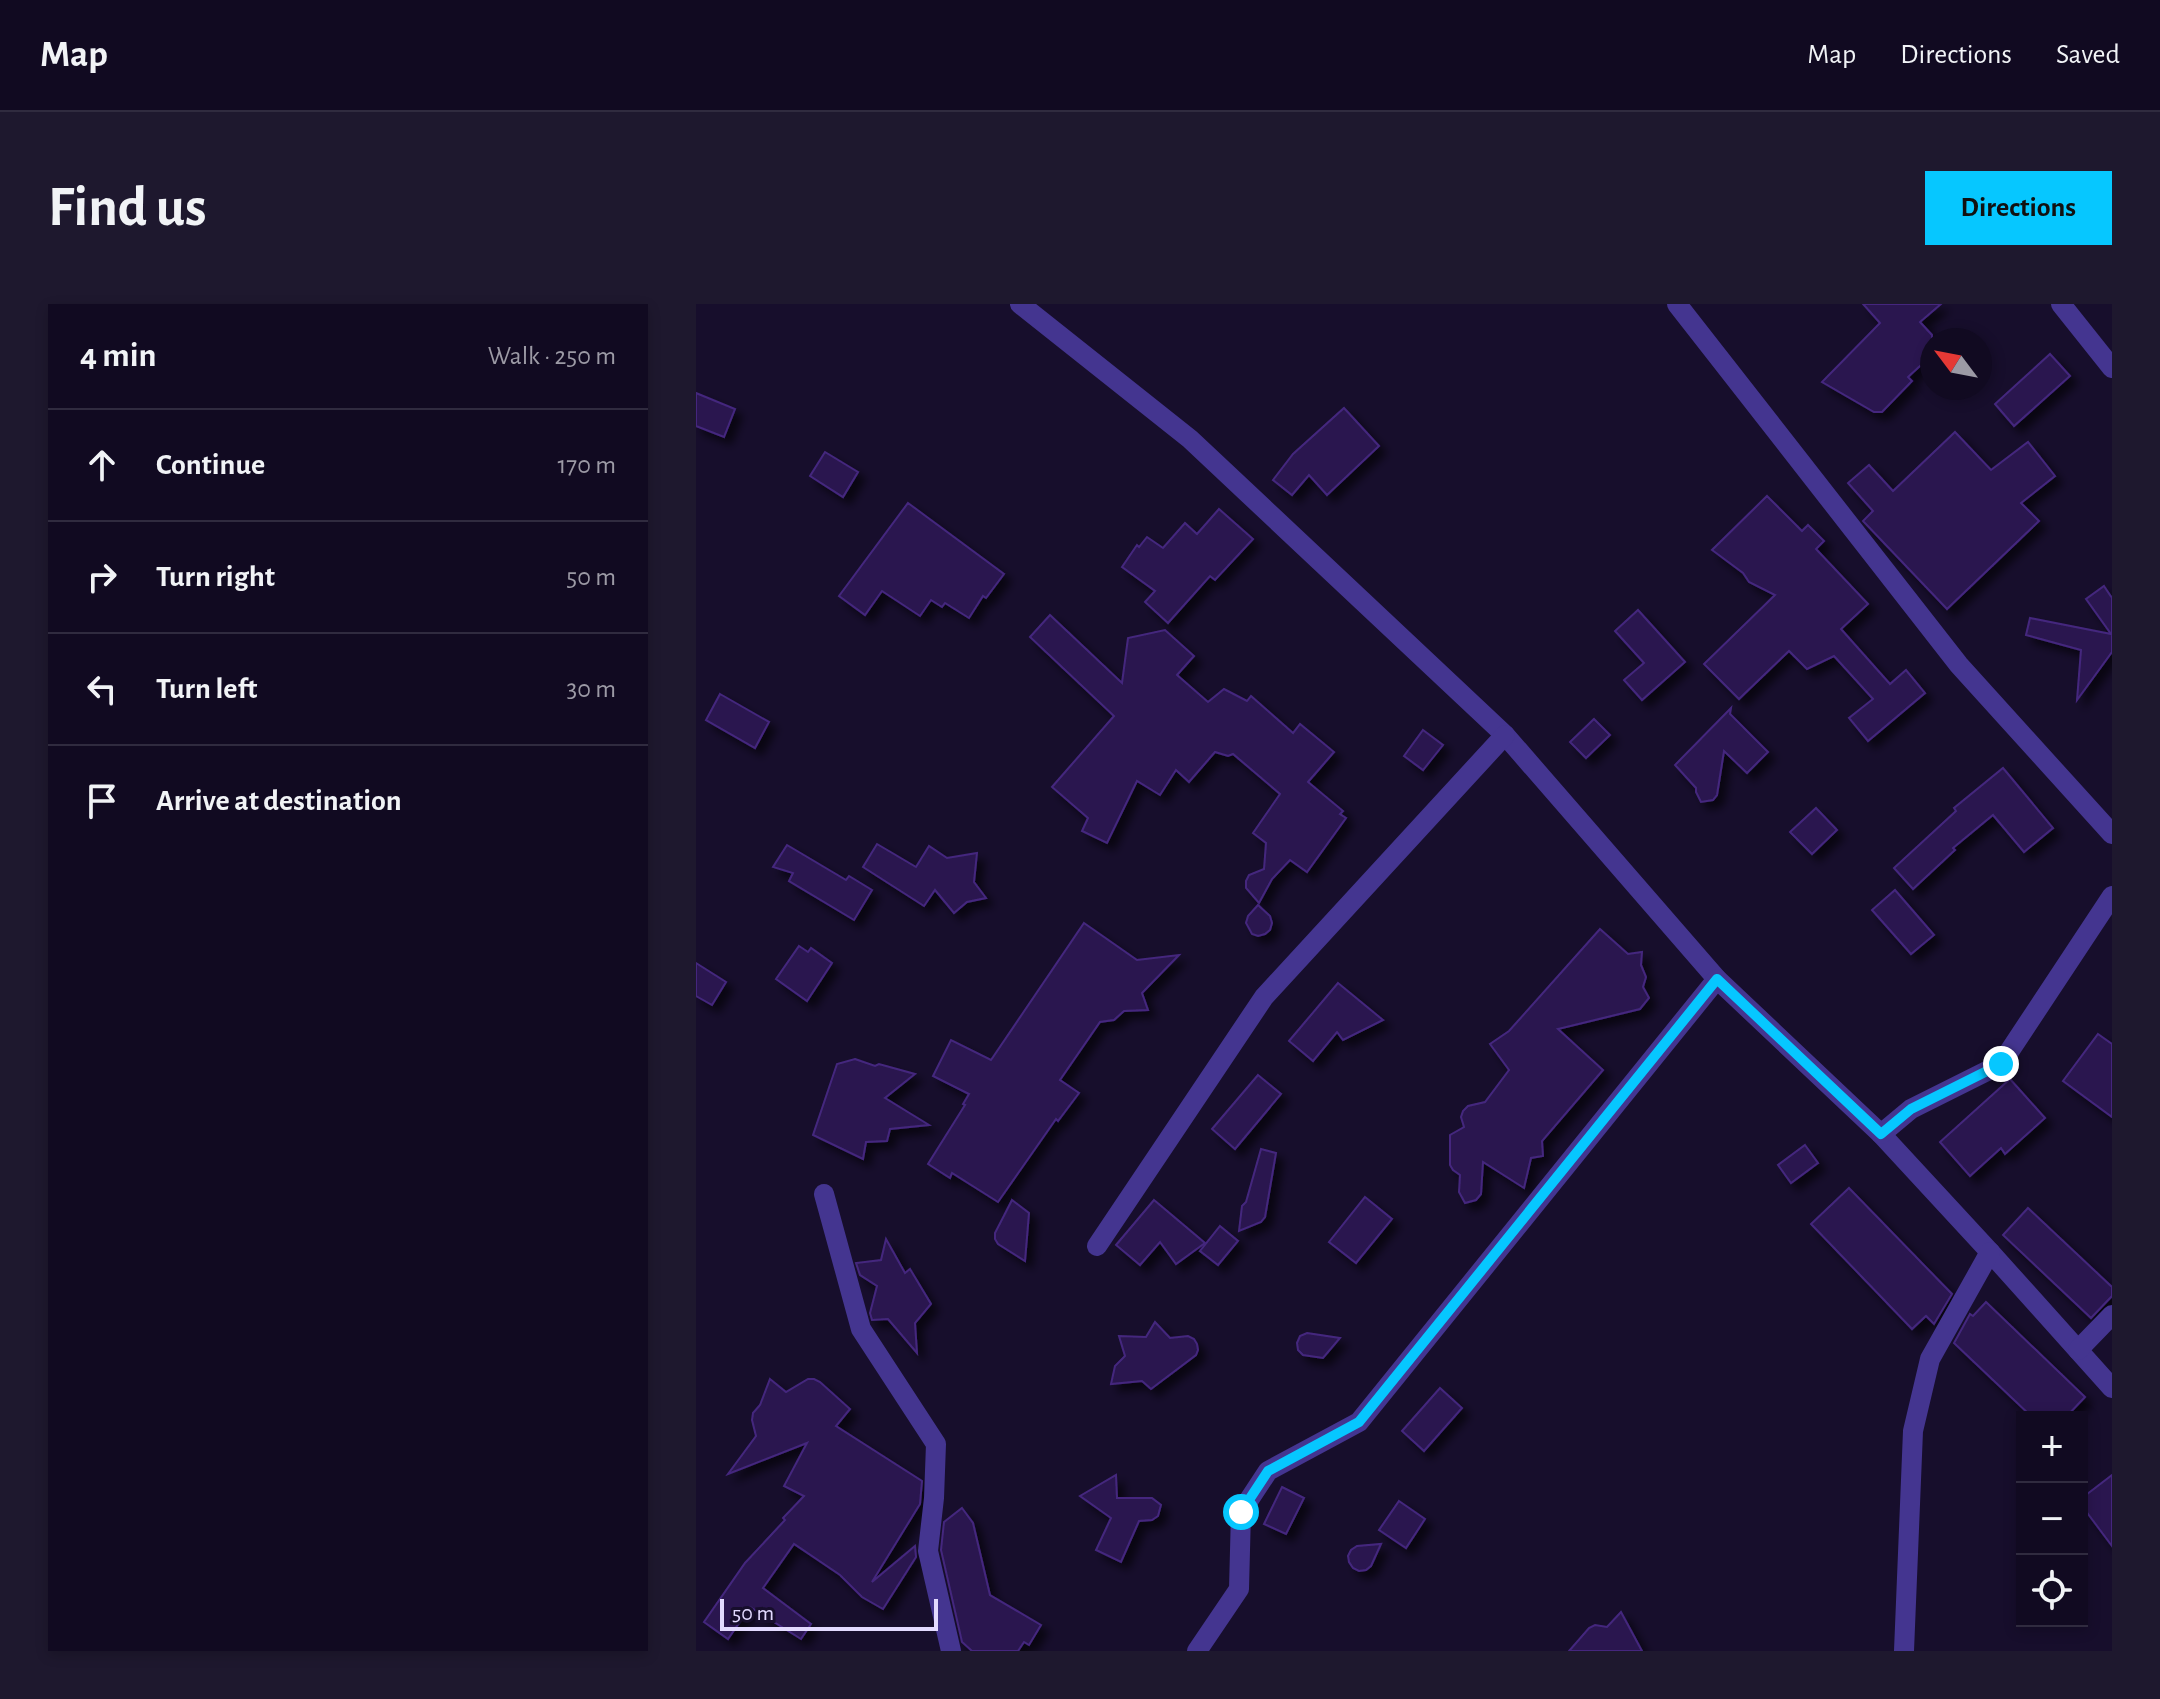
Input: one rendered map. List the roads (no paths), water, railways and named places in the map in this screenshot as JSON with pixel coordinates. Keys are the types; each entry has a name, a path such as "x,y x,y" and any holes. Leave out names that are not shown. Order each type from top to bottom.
{"street":[{"path":"1020,304 1190,439 1505,735 1717,979 1881,1134 2112,1388"},
{"path":"1677,304 1959,665 2112,834"},
{"path":"2061,304 2112,368"},
{"path":"1097,1246 1264,997 1505,735"},
{"path":"1881,1134 1911,1109 2001,1064 2112,896"},
{"path":"1204,1648 1239,1589 1241,1512 1268,1471 1359,1422 1717,979"},
{"path":"824,1194 861,1329 936,1444 928,1551 951,1651"},
{"path":"1904,1651 1913,1431 1930,1359 1990,1252"},
{"path":"2078,1350 2112,1315"}]}
